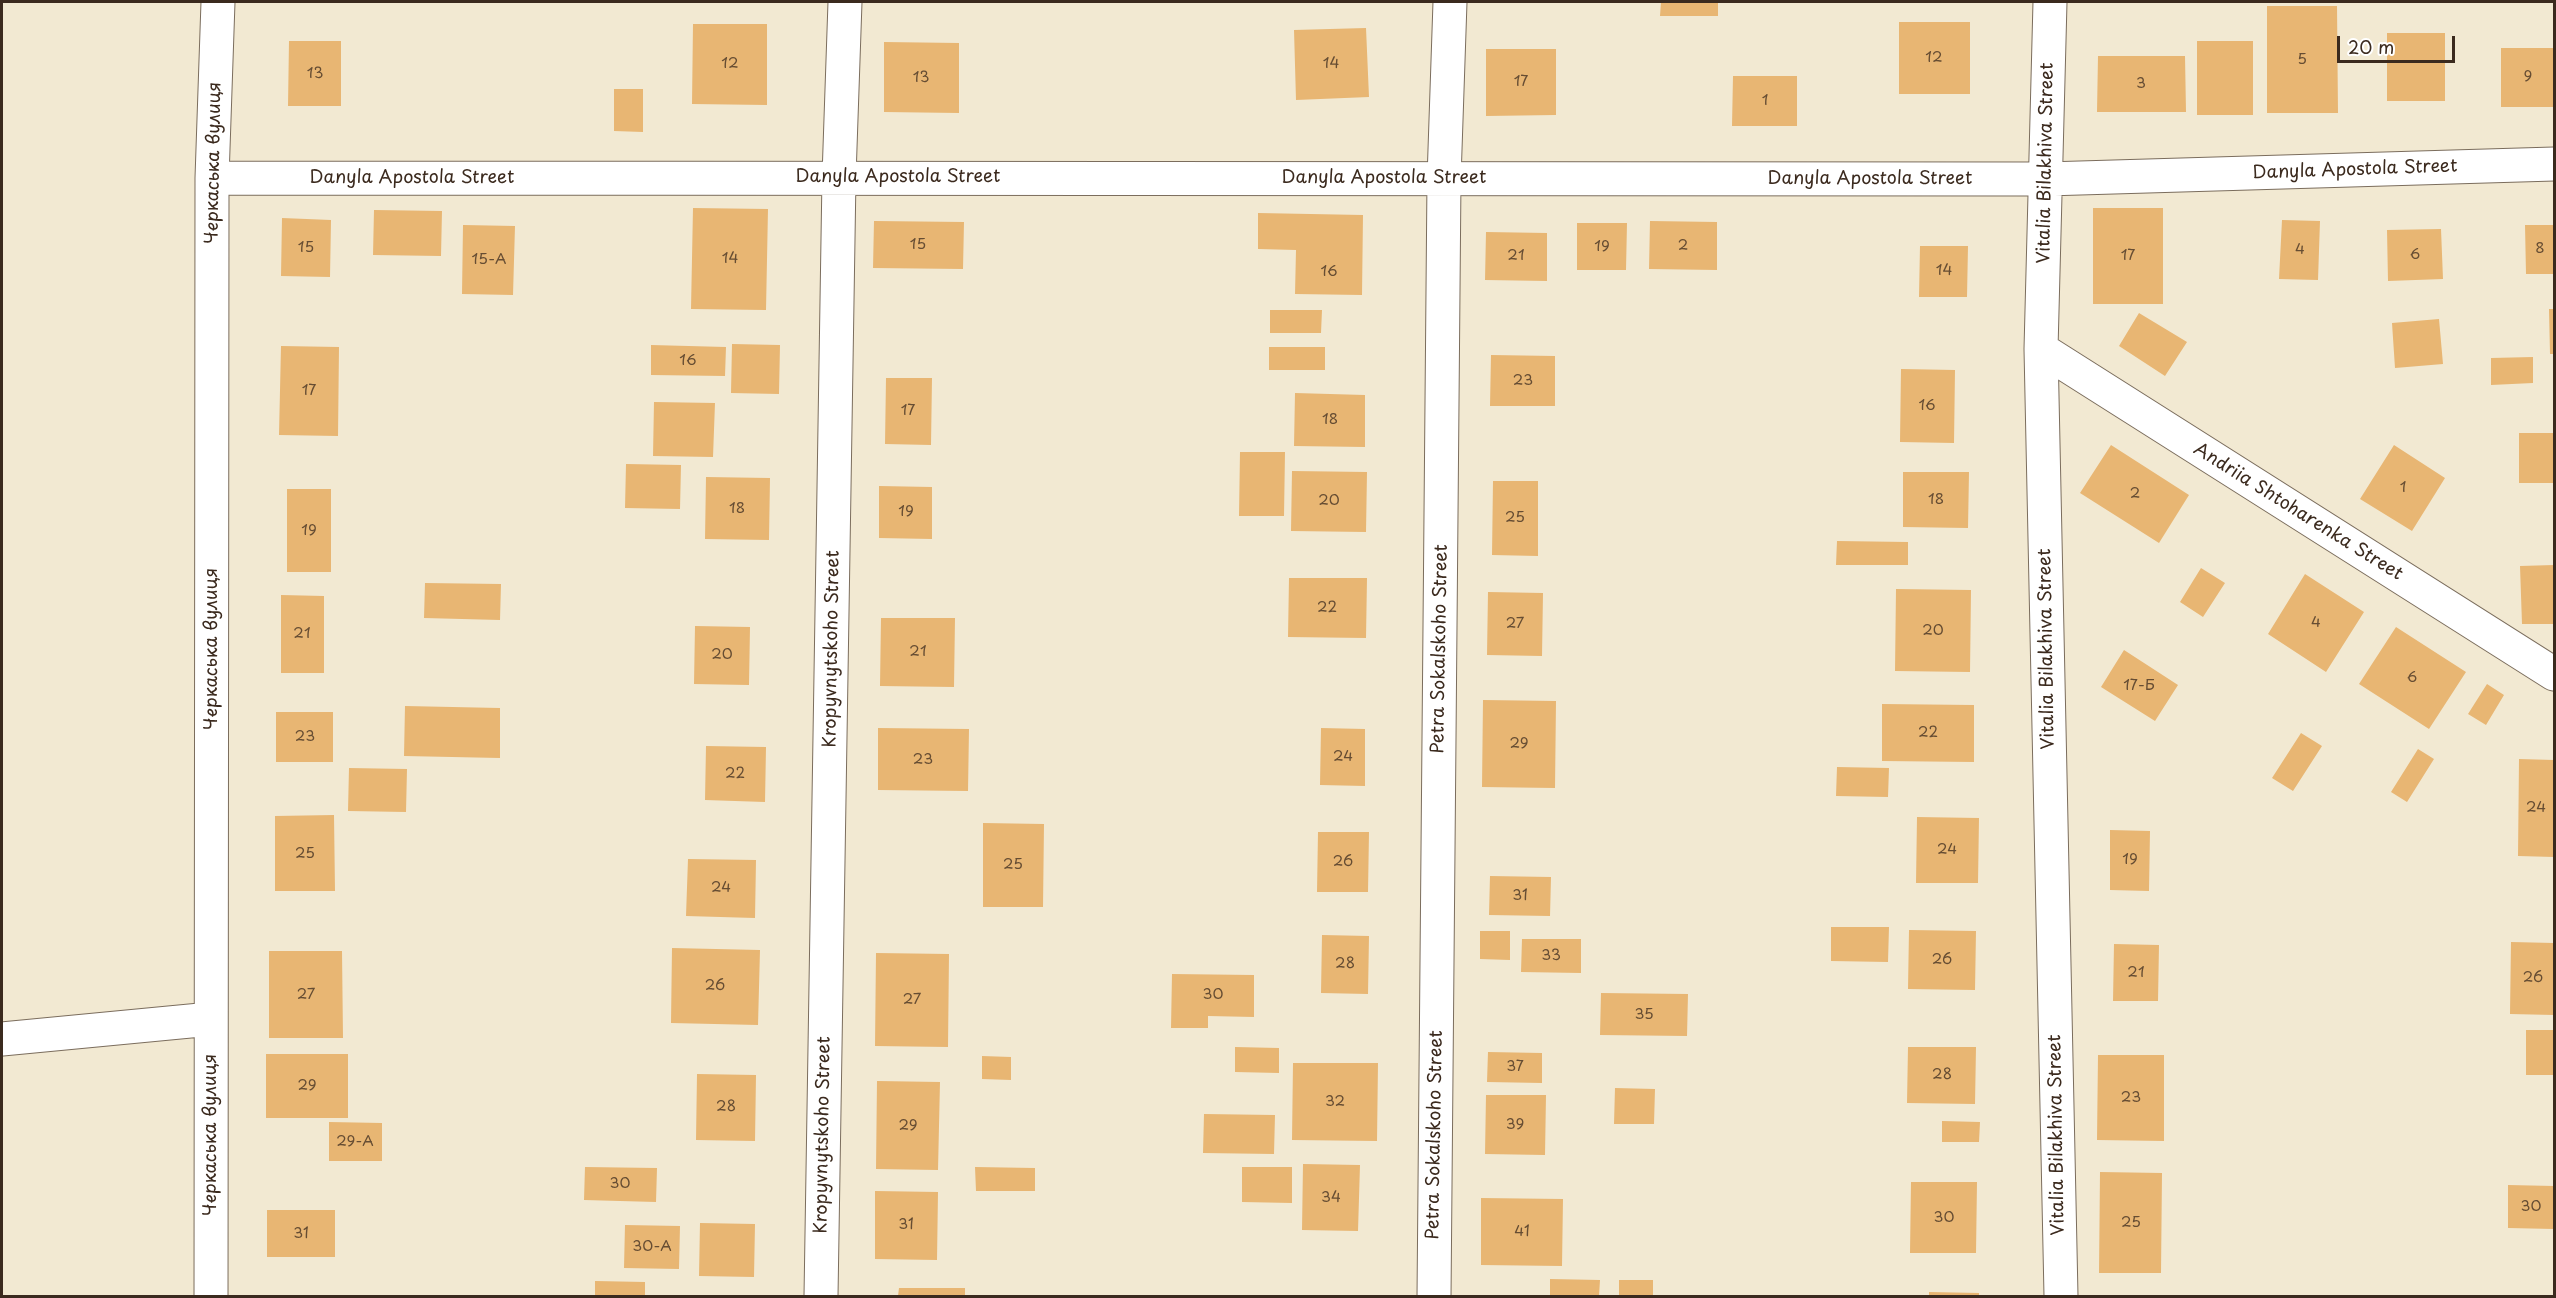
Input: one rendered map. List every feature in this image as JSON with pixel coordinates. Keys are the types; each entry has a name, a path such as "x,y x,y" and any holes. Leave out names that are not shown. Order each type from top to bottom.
{"street":[{"name":"Черкаська вулиця","path":"211,1296 212,178 218,2"},
{"name":"Kropyvnytskoho Street","path":"821,1296 839,177 844,2"},
{"name":"Petra Sokalskoho Street","path":"1434,1296 1444,179 1450,2"},
{"name":"Vitalia Bilakhiva Street","path":"2050,2 2041,349 2061,1296"},
{"name":"Danyla Apostola Street","path":"212,178 2046,178 2554,164"},
{"name":"Andriia Shtoharenka Street","path":"2041,349 2554,674"},
{"path":"2,1039 211,1019"}],"building":[{"path":"1661,2 1718,2 1718,16 1660,16"},
{"path":"2267,6 2337,6 2338,113 2267,113"},
{"path":"1899,22 1970,22 1970,94 1899,94"},
{"path":"693,24 767,24 767,105 692,104"},
{"path":"1366,28 1369,97 1296,100 1294,30"},
{"path":"2387,33 2445,33 2445,101 2387,101"},
{"path":"289,41 341,41 341,106 288,106"},
{"path":"2197,41 2253,41 2253,115 2197,115"},
{"path":"884,42 959,43 959,113 884,112"},
{"path":"2501,48 2554,48 2554,107 2501,107"},
{"path":"1486,49 1556,49 1556,115 1486,116"},
{"path":"2098,56 2185,56 2186,112 2097,112"},
{"path":"1733,76 1797,76 1797,126 1732,126"},
{"path":"614,89 643,89 643,132 614,131"},
{"path":"693,208 768,209 766,310 691,309"},
{"path":"2093,208 2163,208 2163,304 2093,304"},
{"path":"374,210 442,211 441,256 373,255"},
{"path":"1258,213 1363,215 1362,295 1295,294 1296,250 1258,249"},
{"path":"282,218 331,220 330,277 281,276"},
{"path":"2282,220 2320,221 2318,280 2279,279"},
{"path":"874,221 964,222 963,269 873,268"},
{"path":"1650,221 1717,222 1717,270 1649,269"},
{"path":"1577,223 1627,223 1626,270 1577,270"},
{"path":"463,225 515,226 513,295 462,294"},
{"path":"2525,225 2554,225 2554,274 2526,274"},
{"path":"2441,229 2443,279 2388,281 2387,230"},
{"path":"1486,232 1547,233 1547,281 1485,280"},
{"path":"1920,246 1968,246 1967,297 1919,297"},
{"path":"2549,309 2554,309 2554,354 2550,354"},
{"path":"1270,310 1322,310 1321,333 1270,333"},
{"path":"2139,313 2187,342 2165,376 2119,346"},
{"path":"2439,319 2443,364 2395,368 2392,323"},
{"path":"732,344 780,345 779,394 731,393"},
{"path":"651,345 726,347 725,376 651,375"},
{"path":"281,346 339,347 338,436 279,435"},
{"path":"1269,347 1325,347 1325,370 1269,370"},
{"path":"1491,355 1555,356 1555,406 1490,406"},
{"path":"2533,357 2533,383 2491,385 2491,358"},
{"path":"1901,369 1955,370 1954,443 1900,442"},
{"path":"886,378 932,378 931,445 885,444"},
{"path":"1295,393 1365,395 1365,447 1294,446"},
{"path":"654,402 715,403 713,457 653,456"},
{"path":"2519,433 2554,433 2554,483 2519,483"},
{"path":"2111,445 2189,495 2159,543 2080,493"},
{"path":"2394,445 2445,478 2412,531 2360,499"},
{"path":"1240,452 1285,452 1284,516 1239,516"},
{"path":"626,464 681,465 680,509 625,508"},
{"path":"1292,471 1367,472 1366,532 1291,531"},
{"path":"1903,472 1969,472 1968,528 1903,527"},
{"path":"706,477 770,478 769,540 705,539"},
{"path":"1493,481 1538,481 1538,556 1492,555"},
{"path":"879,486 932,487 932,539 879,538"},
{"path":"287,489 331,489 331,572 287,572"},
{"path":"1837,541 1908,542 1908,565 1836,565"},
{"path":"2554,565 2554,624 2522,624 2520,566"},
{"path":"2201,568 2225,583 2203,617 2180,602"},
{"path":"2305,574 2364,612 2326,672 2268,634"},
{"path":"1289,578 1367,578 1366,638 1288,637"},
{"path":"425,583 501,584 500,620 424,618"},
{"path":"1896,589 1971,590 1970,672 1895,671"},
{"path":"1488,592 1543,593 1542,656 1487,655"},
{"path":"281,595 324,596 324,673 281,673"},
{"path":"881,618 955,618 954,687 880,686"},
{"path":"695,626 750,627 749,685 694,684"},
{"path":"2396,627 2466,672 2429,729 2359,684"},
{"path":"2124,650 2178,685 2155,721 2101,687"},
{"path":"2487,684 2504,695 2486,725 2468,714"},
{"path":"1483,700 1556,701 1555,788 1482,787"},
{"path":"1882,704 1974,705 1974,762 1882,761"},
{"path":"405,706 500,708 500,758 404,756"},
{"path":"276,712 333,712 333,762 276,762"},
{"path":"878,728 969,729 968,791 878,790"},
{"path":"1321,728 1365,729 1365,786 1320,785"},
{"path":"2301,733 2322,746 2293,791 2272,778"},
{"path":"706,746 766,747 765,802 705,800"},
{"path":"2418,749 2434,759 2407,802 2391,792"},
{"path":"2519,759 2554,760 2554,857 2518,856"},
{"path":"1837,767 1889,768 1888,797 1836,796"},
{"path":"349,768 407,769 406,812 348,811"},
{"path":"334,815 335,891 275,891 275,816"},
{"path":"1917,817 1979,818 1978,883 1916,883"},
{"path":"983,823 1044,824 1043,907 983,907"},
{"path":"2110,830 2150,831 2149,891 2110,890"},
{"path":"1318,832 1369,832 1368,892 1317,892"},
{"path":"688,859 756,860 755,918 686,916"},
{"path":"1490,876 1551,877 1550,916 1489,915"},
{"path":"1831,927 1889,927 1888,962 1831,961"},
{"path":"1909,930 1976,931 1975,990 1908,989"},
{"path":"1480,931 1510,931 1510,960 1480,959"},
{"path":"1322,935 1369,936 1368,994 1321,993"},
{"path":"1522,939 1581,939 1581,973 1521,972"},
{"path":"2511,942 2554,943 2554,1015 2510,1014"},
{"path":"2114,944 2159,945 2158,1001 2113,1001"},
{"path":"672,948 760,950 758,1025 671,1023"},
{"path":"269,951 342,951 343,1038 269,1038"},
{"path":"876,953 949,954 948,1047 875,1046"},
{"path":"1172,974 1254,975 1254,1017 1208,1016 1208,1028 1171,1028"},
{"path":"1601,993 1688,994 1687,1036 1600,1035"},
{"path":"2526,1030 2554,1030 2554,1075 2526,1075"},
{"path":"1235,1047 1279,1048 1279,1073 1235,1072"},
{"path":"1908,1047 1976,1047 1975,1104 1907,1103"},
{"path":"1488,1052 1542,1053 1542,1083 1487,1082"},
{"path":"266,1054 348,1054 348,1118 266,1118"},
{"path":"2098,1055 2164,1055 2164,1141 2097,1140"},
{"path":"982,1056 1011,1057 1011,1080 982,1079"},
{"path":"1293,1063 1378,1063 1377,1141 1292,1140"},
{"path":"697,1074 756,1075 755,1141 696,1140"},
{"path":"877,1081 940,1082 938,1170 876,1169"},
{"path":"1615,1088 1655,1089 1654,1124 1614,1124"},
{"path":"1486,1095 1546,1095 1545,1155 1485,1154"},
{"path":"1204,1114 1275,1115 1274,1154 1203,1153"},
{"path":"1942,1121 1980,1122 1979,1142 1942,1142"},
{"path":"329,1122 382,1123 382,1161 329,1161"},
{"path":"1303,1164 1360,1165 1358,1231 1302,1230"},
{"path":"585,1167 657,1168 656,1202 584,1200"},
{"path":"975,1167 1035,1168 1035,1191 976,1191"},
{"path":"1242,1167 1292,1167 1292,1203 1242,1202"},
{"path":"2100,1172 2162,1173 2161,1273 2099,1273"},
{"path":"1911,1182 1977,1182 1976,1253 1910,1253"},
{"path":"2508,1185 2554,1186 2554,1229 2508,1228"},
{"path":"875,1191 938,1192 937,1260 875,1259"},
{"path":"1481,1198 1563,1199 1562,1266 1481,1265"},
{"path":"267,1210 335,1210 335,1257 267,1257"},
{"path":"700,1223 755,1224 754,1277 699,1276"},
{"path":"625,1225 680,1226 679,1269 624,1268"},
{"path":"1550,1279 1600,1280 1599,1296 1550,1296"},
{"path":"1619,1280 1653,1280 1653,1296 1619,1296"},
{"path":"595,1281 645,1282 645,1296 595,1296"},
{"path":"899,1288 965,1288 965,1296 898,1296"},
{"path":"1929,1292 1979,1293 1979,1296 1929,1296"}]}
